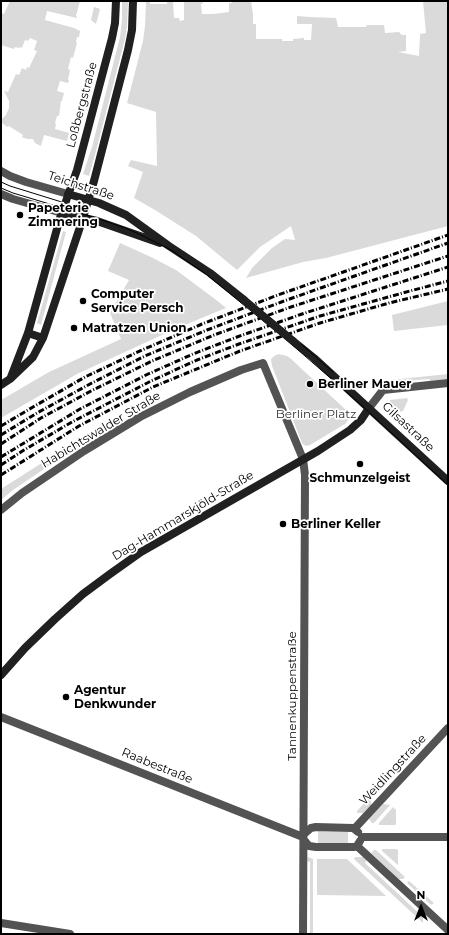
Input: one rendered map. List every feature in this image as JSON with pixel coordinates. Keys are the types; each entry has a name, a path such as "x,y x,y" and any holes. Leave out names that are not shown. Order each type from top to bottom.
{"main road":[{"name":"Loßbergstraße","path":"10,379 28,333 62,213 77,170 112,38 115,23 116,1"},
{"path":"1,385 10,379 33,357 43,338 94,181 128,50 132,30 133,1"},
{"name":"Teichstraße","path":"68,194 103,204 126,215 210,273 314,358 369,408"},
{"name":"Teichstraße","path":"62,213 83,217 123,229 169,246"},
{"path":"28,333 43,338"},
{"name":"Dag-Hammarskjöld-Straße","path":"1,675 25,648 55,619 83,594 110,574 141,552 350,430 361,420 369,408"},
{"name":"Gilsastraße","path":"369,408 448,481"}],"street":[{"name":"Teichstraße","path":"1,171 26,182 68,194"},
{"name":"Teichstraße","path":"1,194 13,199 62,213"},
{"name":"Habichtswalder Straße","path":"1,510 22,493 78,455 140,417 190,392 241,370 263,363 302,459"},
{"path":"369,408 383,390 448,383"},
{"name":"Tannenkuppenstraße","path":"302,459 305,475 303,934"},
{"name":"Raabestraße","path":"1,717 303,837 309,846 357,846"},
{"name":"Weidlingstraße","path":"355,828 448,728"},
{"path":"303,837 304,834 311,828 355,828 362,837"},
{"path":"362,837 448,837"},
{"path":"362,837 357,846 448,930"},
{"path":"1,923 70,934"}],"green space":[{"path":"10,1 80,1 76,16 77,18 47,11 45,20 80,31 79,37 77,37 73,58 71,57 68,69 70,70 68,83 60,81 57,91 64,93 61,101 59,116 57,116 55,123 55,129 69,133 67,141 44,135 41,146 35,143 33,139 22,137 23,135 9,126 7,127 1,122 9,108 9,101 4,91 8,92 16,74 19,75 22,68 26,70 27,67 29,68 37,51 34,50 37,41 30,38 28,41 25,40 22,48 15,47 14,49 1,45 1,13 4,14"},
{"path":"122,1 128,1 125,39 89,176 83,174 92,147 120,37"},
{"path":"146,1 150,1 150,4 167,4 167,1 173,1 174,18 179,18 180,21 184,20 184,1 203,1 201,4 202,14 213,14 229,12 229,3 232,3 232,1 251,1 253,24 256,24 256,39 282,39 282,41 293,41 293,39 304,38 304,40 311,40 312,24 297,24 297,16 336,18 338,27 366,27 367,25 384,25 385,33 399,32 402,35 406,35 406,51 398,52 419,56 420,34 426,33 423,1 448,1 448,226 326,258 303,262 246,278 252,268 272,248 285,239 295,240 291,226 260,247 237,270 196,236 134,198 143,172 128,166 131,160 157,166 156,112 127,103 143,41"},
{"path":"94,7 100,9 96,24 91,20"},
{"path":"63,231 66,232 41,325 37,323"},
{"path":"120,243 176,270 226,308 175,329 77,374 1,418 1,400 49,372 121,339 110,313 129,280 108,271"},
{"path":"448,301 448,325 394,331 392,315"},
{"name":"Berliner Platz","path":"279,354 290,358 346,410 349,419 345,424 310,445 306,446 302,443 272,366 271,359"},
{"path":"448,374 448,379 381,383 381,381"},
{"path":"407,398 408,400 403,411 401,412 390,402 390,400"},
{"path":"99,428 99,432 13,490 1,500 1,489"},
{"path":"368,799 371,799 371,805 363,813 357,813 357,811"},
{"path":"383,804 390,805 374,823 372,823 369,819"},
{"path":"393,807 396,810 396,824 379,825 379,823"},
{"path":"318,831 348,831 348,844 318,844"},
{"path":"382,849 398,850 398,865 382,851"},
{"path":"376,850 405,877 403,879 399,879 371,853"},
{"path":"308,857 313,859 313,933 310,933 310,862 307,861"},
{"path":"355,857 364,857 367,860 365,863 423,917 423,923 354,859"},
{"path":"317,859 347,859 386,896 317,895"},
{"path":"409,881 434,903 431,905 407,883"}],"tram line":[{"path":"1,182 81,208"},
{"path":"1,188 125,228 171,250 206,274 290,343 358,402 448,485"},
{"path":"301,344 333,372"}],"railway":[{"path":"1,426 85,377 202,324 278,295 448,235"},
{"path":"1,435 37,413 145,356 207,330 284,301 448,243"},
{"path":"1,444 41,418 152,361 214,335 291,307 448,256"},
{"path":"1,457 80,409 146,375 193,354 302,314 448,267"},
{"path":"1,465 72,422 151,381 197,360 320,316 448,281"},
{"path":"1,475 79,426 153,387 240,351 320,323 389,303 448,289"}],"place":[{"name":"Papeterie Zimmering","path":"20,215"},
{"name":"Computer Service Persch","path":"83,301"},
{"name":"Matratzen Union","path":"74,328"},
{"name":"Berliner Mauer","path":"310,384"},
{"name":"Schmunzelgeist","path":"360,464"},
{"name":"Berliner Keller","path":"283,524"},
{"name":"Agentur Denkwunder","path":"66,697"}]}
